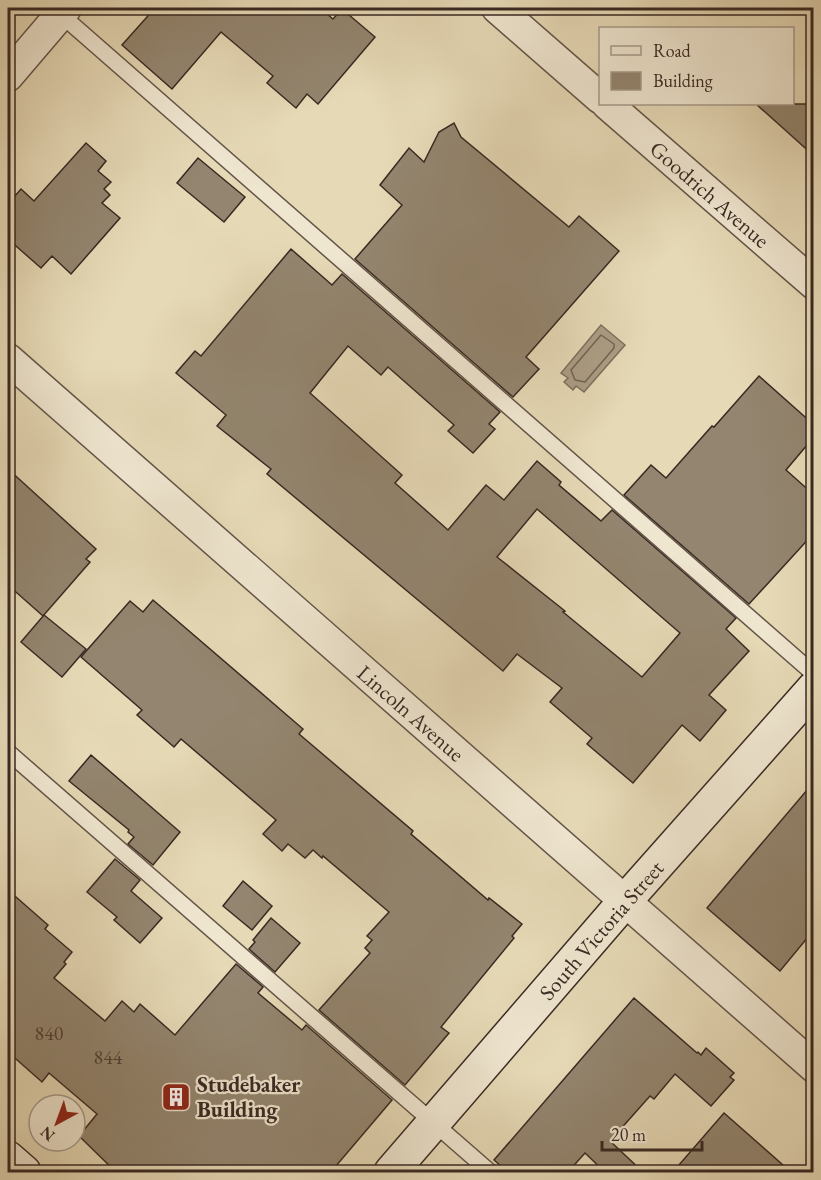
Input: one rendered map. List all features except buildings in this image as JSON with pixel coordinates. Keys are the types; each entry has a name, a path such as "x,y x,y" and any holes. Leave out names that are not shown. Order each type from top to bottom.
{"street":[{"path":"497,8 599,97"},
{"path":"8,76 60,10"},
{"name":"Goodrich Avenue","path":"608,105 813,284"},
{"name":"Lincoln Avenue","path":"8,358 813,1067"},
{"name":"South Victoria Street","path":"391,1173 625,901 813,688"},
{"path":"8,1158 24,1173"}],"lane":[{"path":"60,10 813,674"},
{"path":"8,752 490,1173"}],"water":[{"path":"601,325 625,345 584,392 576,386 573,390 564,382 568,378 561,373"}],"place":[{"name":"Studebaker Building","path":"176,1097"}]}
